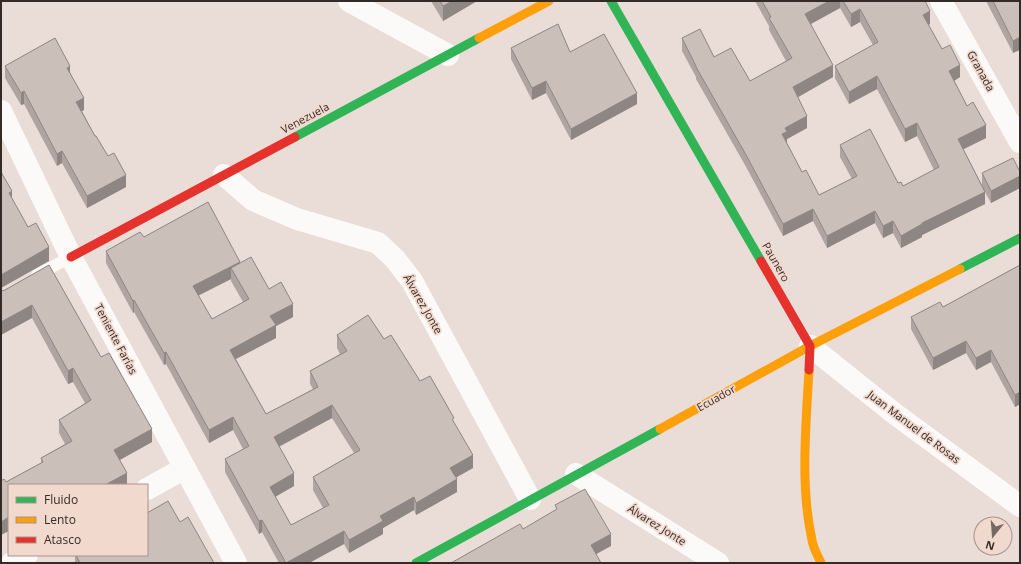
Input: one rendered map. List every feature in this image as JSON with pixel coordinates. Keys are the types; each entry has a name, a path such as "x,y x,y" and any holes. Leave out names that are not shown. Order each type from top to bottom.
{"street":[{"path":"349,1 448,55"},
{"name":"Venezuela","path":"71,257 550,1"},
{"name":"Paunero","path":"611,1 810,346"},
{"name":"Granada","path":"941,1 1020,142"},
{"name":"Teniente Farías","path":"1,111 71,257 236,563"},
{"name":"Álvarez Jonte","path":"224,175 253,200 297,219 378,243 395,259 412,281 530,499"},
{"name":"Ecuador","path":"416,563 810,346 1020,238"},
{"path":"810,346 806,432 806,501 812,542 820,563"},
{"name":"Juan Manuel de Rosas","path":"810,346 895,414 1020,506"},
{"path":"148,488 185,468"},
{"name":"Álvarez Jonte","path":"576,474 718,563"},
{"path":"12,563 25,556"}],"lane":[{"path":"27,281 71,257"}],"building":[{"path":"440,1 452,1 443,6"},
{"path":"762,1 829,1 805,14 833,65 793,87 807,116 785,128 787,132 782,134 802,172 806,170 819,195 857,176 840,145 870,129 898,183 901,182 903,186 939,167 917,123 905,129 877,76 849,92 835,66 878,42 860,9 851,14 843,1 925,1 930,11 923,15 942,49 950,45 960,65 949,71 967,106 973,102 986,125 958,139 985,192 922,223 901,236 893,221 883,226 875,211 827,236 813,209 783,224 696,67 682,38 700,29 714,57 731,48 750,81 792,58 769,18 771,17"},
{"path":"993,1 1020,1 1020,37 1013,41"},
{"path":"558,24 570,52 604,34 637,93 571,129 546,81 532,88 511,48"},
{"path":"55,38 70,66 67,68 84,98 76,102 108,156 114,153 126,175 87,196 62,151 57,154 24,91 21,93 5,66"},
{"path":"1013,158 1020,172 1020,176 991,191 982,173"},
{"path":"1,172 12,191 9,193 28,227 36,223 49,247 1,275"},
{"path":"208,202 240,262 193,286 212,319 249,299 231,268 251,257 269,289 281,282 293,304 270,316 276,325 230,350 266,414 318,387 310,371 347,351 337,335 368,315 384,339 391,335 420,381 430,376 454,418 452,419 473,455 450,468 457,479 416,503 414,497 380,516 383,521 349,540 344,531 286,563 262,520 259,521 225,459 249,446 233,417 209,430 166,352 164,353 134,300 133,301 106,251 140,232 144,237","holes":["332,405 360,450 313,477 329,505 291,525 270,487 294,473 274,437"]},
{"path":"49,265 101,357 109,353 152,429 114,450 127,473 107,484 8,484 8,518 1,522 1,481 4,479 6,482 43,462 41,458 72,441 59,420 91,400 73,368 68,371 32,305 1,322 1,291"},
{"path":"1020,265 1020,392 1015,395 991,350 976,358 966,341 933,358 911,317 940,302 943,307"},
{"path":"585,489 611,534 591,545 601,563 451,563 520,524 523,529 557,509 555,505"},
{"path":"168,501 180,522 188,517 214,563 80,563 76,556 148,556 148,512"}],"traffic: fast":[{"path":"611,1 761,261"},
{"path":"295,137 479,38"},
{"path":"960,269 1020,238"},
{"path":"416,563 660,429"}],"traffic: slow":[{"path":"479,38 549,1"},
{"path":"660,429 810,346 960,269"},
{"path":"809,370 805,434 806,498 808,519 814,549 821,563"}],"traffic: jam":[{"path":"71,257 295,137"},
{"path":"761,261 810,346 809,370"}]}
